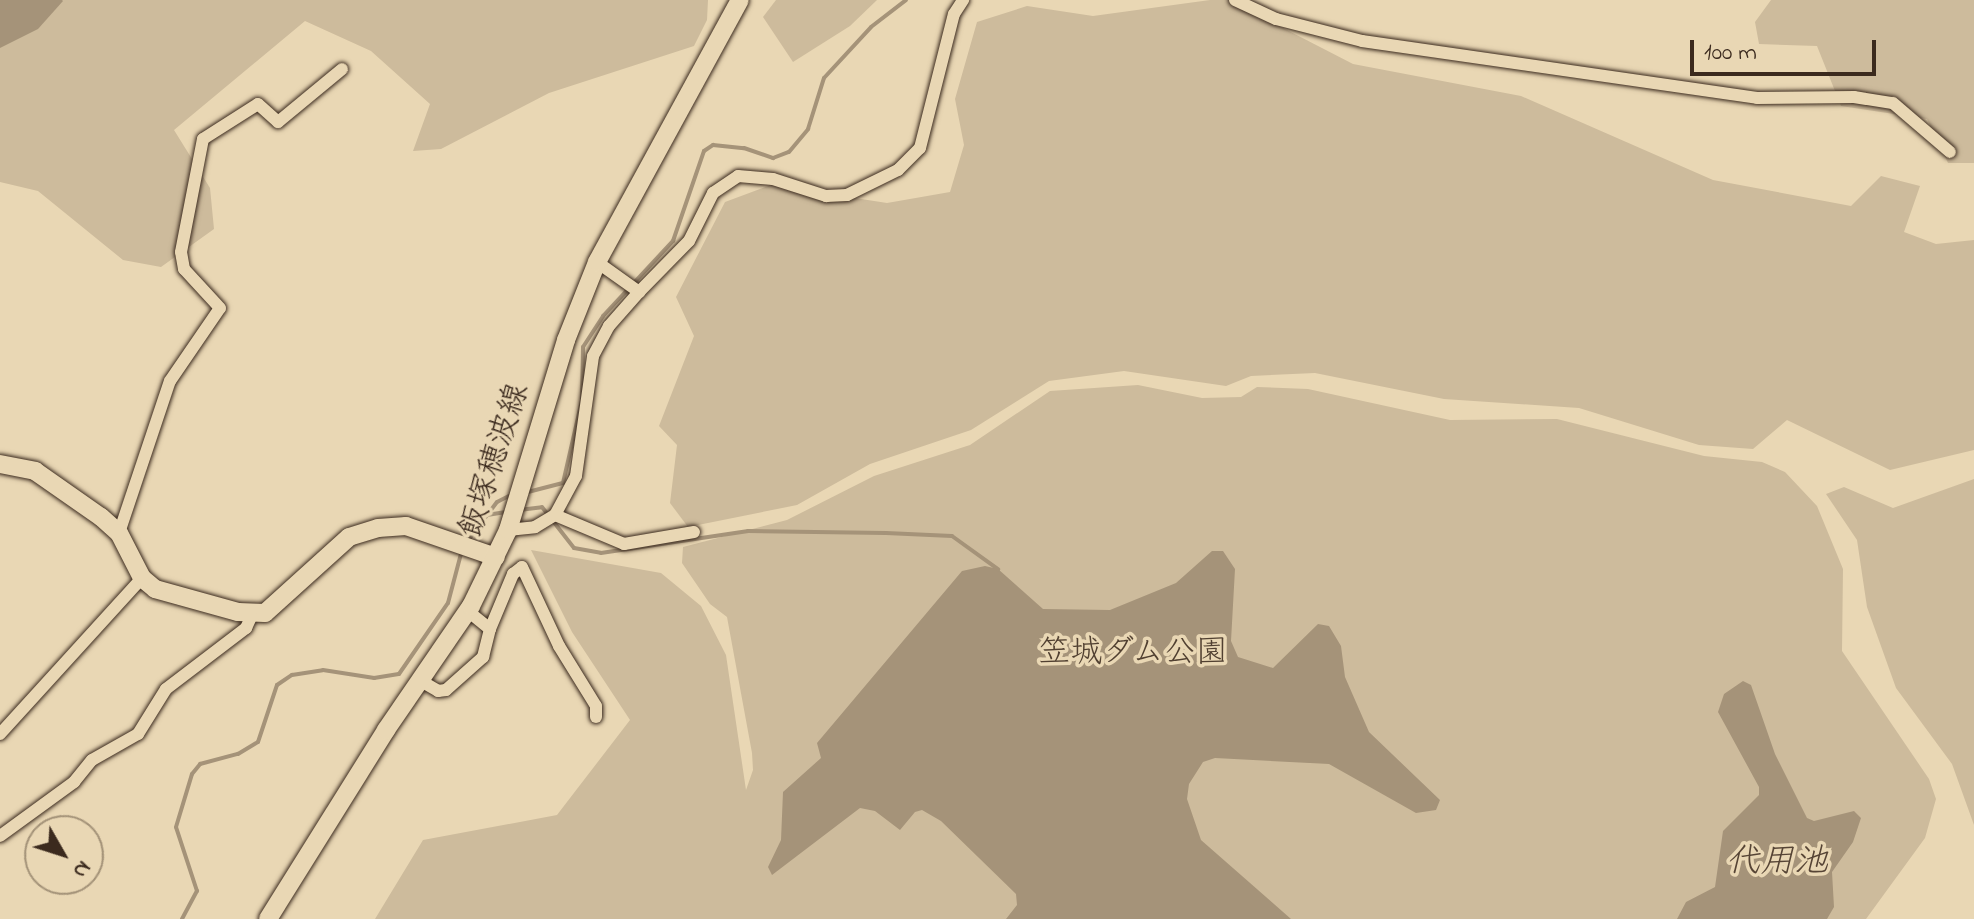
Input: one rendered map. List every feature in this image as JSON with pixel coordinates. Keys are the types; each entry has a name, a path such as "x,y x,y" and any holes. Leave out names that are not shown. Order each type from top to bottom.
{"main road":[{"name":"飯塚穂波線","path":"268,919 468,611 496,557 508,530 566,340 597,262 740,0"},
{"path":"0,464 35,471 119,533 142,578 174,597 252,615 282,602 349,537 378,528 406,526 496,557"}],"street":[{"path":"508,530 535,527 555,515 576,476 593,356 609,326 689,241 713,193 738,176 773,179 826,196 847,195 898,170 920,148 954,14 963,0"},
{"path":"1235,0 1276,19 1362,41 1757,98 1854,97 1893,103 1950,152"},
{"path":"119,533 170,381 220,308 184,269 181,252 203,139 258,104 278,122 342,69"},
{"path":"597,262 639,292"},
{"path":"555,515 624,544 694,532"},
{"path":"421,681 438,691 446,690 483,657 490,629 513,574 522,567 559,646 596,706 596,717"},
{"path":"0,734 142,578"},
{"path":"468,611 490,629"},
{"path":"0,836 74,782 92,760 138,734 166,689 246,628 252,615"}],"green space":[{"path":"0,0 708,0 707,20 694,46 549,93 441,149 413,151 430,104 371,51 305,21 174,130 210,188 214,229 161,267 123,260 38,191 0,182"},
{"path":"776,0 877,0 850,26 793,62 763,17"},
{"path":"1229,0 1353,64 1521,96 1713,180 1851,206 1881,176 1920,186 1904,232 1936,244 1974,240 1974,450 1890,470 1787,420 1753,449 1699,445 1579,408 1444,399 1315,373 1251,376 1226,386 1124,371 1049,381 971,430 870,464 797,505 688,527 670,503 677,445 659,426 694,336 676,297 725,202 771,185 887,203 950,192 964,145 955,99 977,22 1027,6 1093,16"},
{"path":"1771,0 1974,0 1974,163 1948,163 1927,119 1841,106 1817,46 1759,44 1755,22"},
{"name":"笠城ダム公園","path":"1138,385 1202,398 1241,397 1257,387 1308,389 1450,420 1557,419 1704,456 1762,462 1785,472 1817,506 1843,569 1842,651 1929,779 1936,799 1925,838 1866,919 375,919 423,840 557,815 630,720 572,632 531,550 661,573 701,606 726,655 746,790 753,770 752,753 727,617 710,604 682,563 683,547 787,520 874,476 970,445 1050,391"},
{"path":"1974,479 1974,825 1952,764 1896,688 1867,607 1857,540 1826,494 1844,487 1893,508"}],"water":[{"path":"0,0 63,1 38,29 0,48"},
{"path":"1212,551 1223,551 1235,569 1231,641 1238,657 1273,668 1318,624 1329,626 1341,646 1345,677 1369,732 1440,800 1436,810 1416,813 1329,764 1215,758 1203,762 1189,784 1187,799 1201,840 1291,919 1006,919 1017,905 1016,894 941,821 922,810 915,812 900,830 875,811 860,808 772,875 768,867 781,840 783,792 821,758 817,743 962,571 985,566 998,569 1043,609 1110,610 1176,583"},
{"name":"代用池","path":"1743,681 1751,685 1775,754 1807,818 1814,821 1854,811 1861,818 1853,842 1832,872 1834,907 1827,919 1677,919 1686,902 1715,887 1723,831 1759,795 1759,787 1718,712 1724,694"}],"waterway":[{"path":"524,493 563,483 582,400 583,347 603,316 673,241 704,151 713,145 744,148 773,158 789,152 808,129 824,78 871,27 906,0"},
{"path":"466,543 497,502 511,495"},
{"path":"519,510 542,507 574,548 601,553 748,531 886,533 952,536 998,569"},
{"path":"487,515 506,512"},
{"path":"182,919 197,891 176,827 192,774 200,764 238,754 258,742 277,685 292,675 323,670 374,678 399,674 448,603 462,550"}]}
